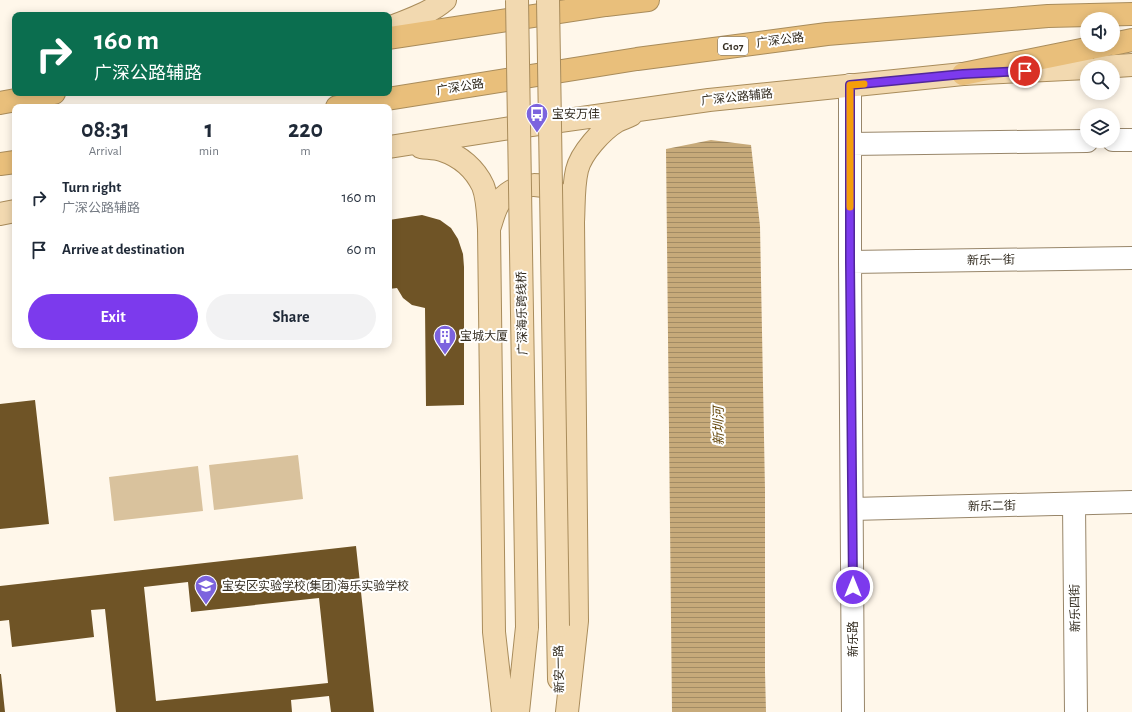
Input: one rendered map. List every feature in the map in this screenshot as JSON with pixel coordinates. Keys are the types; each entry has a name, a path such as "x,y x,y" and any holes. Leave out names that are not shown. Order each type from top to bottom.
{"highway":[{"path":"392,38 648,0"},
{"name":"广深公路","path":"354,104 638,58 827,34 1048,16 1132,14"},
{"path":"1120,43 1132,40"},
{"path":"963,74 1080,50"},
{"path":"0,102 36,96"},
{"path":"0,164 12,162"}],"main road":[{"path":"392,27 416,17 441,4 445,0"},
{"name":"广深海乐跨线桥","path":"517,0 527,627 518,712"},
{"name":"新安一路","path":"548,0 559,712"},
{"path":"1120,66 1132,66"},
{"name":"广深公路辅路","path":"399,146 709,100 963,74 1080,68"},
{"path":"567,712 577,621 573,222 574,190 577,169 587,148 617,121 650,108"},
{"path":"399,146 442,150 457,156 467,164 483,187 487,205 489,229 494,632 503,712"},
{"path":"489,229 494,211 500,200 509,192 519,187 532,184 543,185 562,198 573,222"},
{"path":"0,214 12,212"}],"street":[{"name":"新乐路","path":"850,85 853,712"},
{"path":"1120,140 1132,140"},
{"path":"850,144 1080,141"},
{"name":"新乐一街","path":"850,262 1132,258"},
{"name":"新乐二街","path":"852,509 1132,502"},
{"name":"新乐四街","path":"1074,504 1076,712"}],"shaded area":[{"path":"298,455 303,499 214,510 209,465"},
{"path":"198,466 203,511 114,521 109,477"}],"water":[{"name":"新圳河","path":"711,140 751,145 760,226 765,490 766,712 672,712 666,149"}],"building":[{"name":"宝城大厦","path":"422,215 440,220 451,228 458,239 463,254 464,267 464,405 426,406 425,308 412,305 403,298 397,288 392,289 392,220"},
{"path":"35,400 49,524 0,529 0,404"},
{"path":"356,546 374,712 331,712 329,696 291,700 292,712 116,712 105,609 91,610 94,637 12,647 9,620 0,621 0,586","holes":["188,582 191,612 319,598 328,683 156,701 144,587"]},
{"path":"1,674 5,712 0,712"}],"slow traffic":[{"path":"850,207 850,85 864,84"}],"place":[{"name":"宝安万佳","path":"537,134"},
{"name":"宝城大厦","path":"445,356"},
{"name":"宝安区实验学校(集团)海乐实验学校","path":"206,606"}],"route":[{"path":"853,587 850,85 963,74 1025,71"}]}
